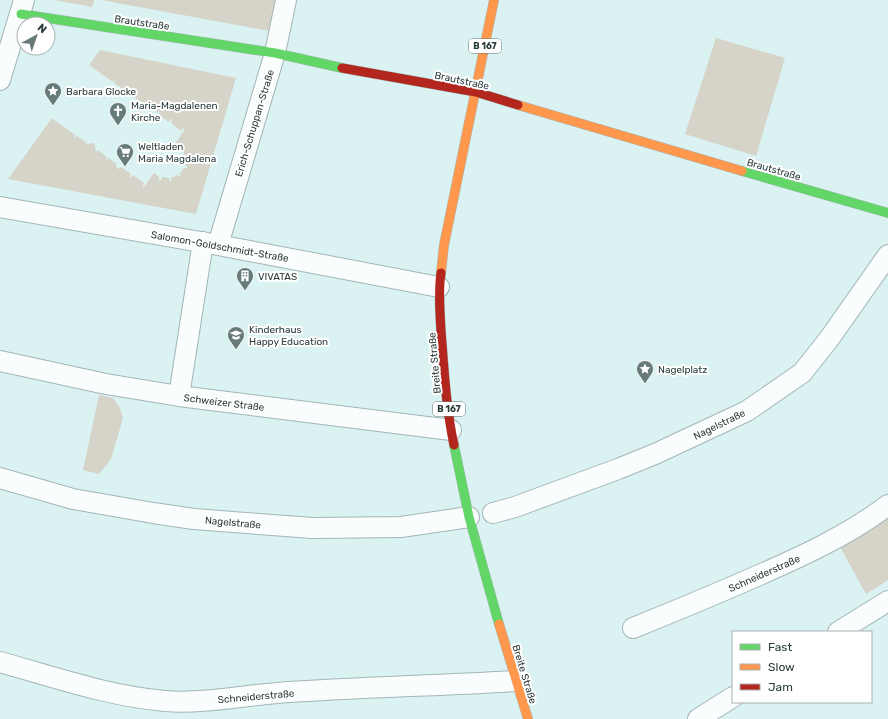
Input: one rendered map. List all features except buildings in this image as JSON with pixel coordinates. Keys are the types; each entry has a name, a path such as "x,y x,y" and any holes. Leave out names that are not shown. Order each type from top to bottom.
{"street":[{"name":"Erich-Schuppan-Straße","path":"179,396 210,244 275,53 286,0"},
{"name":"Breite Straße","path":"494,0 444,245 439,287 451,430 469,517 528,719"},
{"name":"Brautstraße","path":"22,7 94,26 275,53 354,71 476,92 686,156 888,213"},
{"path":"0,80 22,7"},
{"name":"Salomon-Goldschmidt-Straße","path":"0,207 210,244 439,287"},
{"name":"Nagelstraße","path":"493,513 515,507 656,454 746,411 802,373 829,339 888,255"},
{"name":"Schweizer Straße","path":"0,361 106,384 179,396 451,430"},
{"name":"Nagelstraße","path":"0,478 73,499 194,519 272,526 313,528 401,528 469,517"},
{"name":"Schneiderstraße","path":"633,628 786,564 839,538 888,505"},
{"path":"840,631 888,601"},
{"name":"Schneiderstraße","path":"0,662 116,694 165,701 195,702 277,693 516,681"},
{"path":"698,719 732,698"}],"shaded area":[{"path":"55,0 94,0 92,7"},
{"path":"101,0 277,0 270,31"},
{"path":"716,38 785,58 756,156 685,134"},
{"path":"100,50 236,78 196,214 8,179 52,118 75,135 75,138 77,136 86,142 85,144 94,143 96,152 98,150 107,157 107,160 108,158 117,164 115,166 119,169 121,167 131,174 131,178 133,175 144,183 142,186 144,187 154,173 159,177 159,180 161,180 162,177 169,178 169,181 171,181 171,178 178,175 180,177 180,173 184,168 187,168 185,165 188,155 185,156 182,149 184,147 183,145 180,147 175,144 185,129 183,128 181,131 171,123 171,119 169,122 158,114 160,112 158,111 156,113 155,109 154,111 145,105 147,103 145,102 144,104 135,98 135,95 127,96 125,87 123,89 114,83 114,80 113,82 89,65"},
{"path":"99,395 113,398 120,408 123,418 111,459 99,474 83,470"},
{"path":"888,515 888,580 866,594 839,545"}],"traffic: fast":[{"path":"21,14 275,53 342,68"},
{"path":"742,171 888,213"},
{"path":"454,445 469,517 499,624"}],"traffic: slow":[{"path":"441,273 444,245 494,0"},
{"path":"518,105 742,171"},
{"path":"499,624 528,719"}],"traffic: jam":[{"path":"342,68 476,92 518,105"},
{"path":"441,273 439,295 444,374 454,445"}],"place":[{"name":"Barbara Glocke","path":"53,106"},
{"name":"Maria-Magdalenen Kirche","path":"118,126"},
{"name":"Weltladen Maria Magdalena","path":"125,167"},
{"name":"VIVATAS","path":"245,291"},
{"name":"Kinderhaus Happy Education","path":"236,350"},
{"name":"Nagelplatz","path":"645,384"}]}
